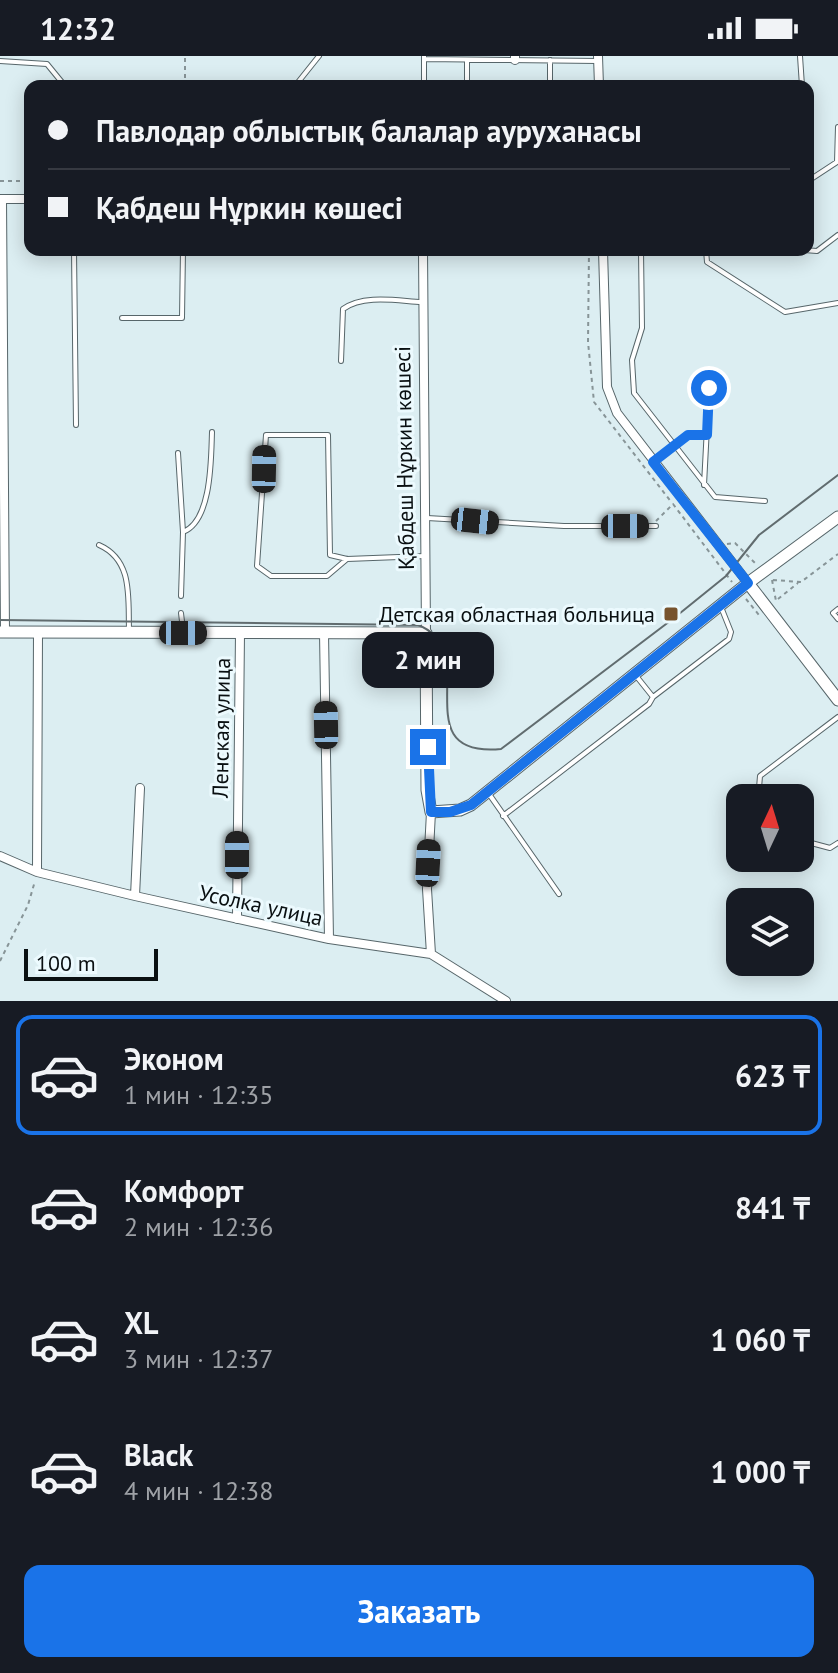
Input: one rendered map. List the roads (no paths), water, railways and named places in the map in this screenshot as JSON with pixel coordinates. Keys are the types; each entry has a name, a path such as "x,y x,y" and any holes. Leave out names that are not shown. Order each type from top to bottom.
{"main road":[{"path":"431,812 460,810 488,792 744,587 838,517"},
{"path":"744,587 837,696"},
{"path":"3,632 426,633"},
{"name":"Қабдеш Нұркин көшесі","path":"426,633 427,790 431,812"}],"street":[{"path":"598,59 599,80"},
{"path":"3,632 1,199 24,199"},
{"name":"Қабдеш Нұркин көшесі","path":"423,256 426,633"},
{"path":"603,256 607,387 617,413 744,587"},
{"path":"37,872 38,632"},
{"name":"Ленская улица","path":"237,919 240,633"},
{"path":"324,633 329,939"},
{"path":"135,896 140,788"},
{"name":"Қабдеш Нұркин көшесі","path":"431,812 427,889 431,954"},
{"name":"Усолка улица","path":"0,856 37,872 135,896 329,939 431,954 506,1001"}],"lane":[{"path":"300,80 319,56"},
{"path":"800,56 802,80"},
{"path":"424,80 424,57 598,59"},
{"path":"467,59 467,80"},
{"path":"550,60 550,80"},
{"path":"0,61 47,64 60,80"},
{"path":"814,177 837,162 838,127"},
{"path":"814,251 838,235"},
{"path":"74,256 76,425"},
{"path":"122,318 182,318 183,256"},
{"path":"641,256 642,328 634,351 632,383 638,402 704,485 722,500 765,501"},
{"path":"706,256 707,262 785,312 838,303"},
{"path":"341,361 343,309 372,300 422,302"},
{"path":"704,485 709,388"},
{"path":"183,532 193,527 209,487 212,432"},
{"path":"347,559 327,576 271,576 257,566 266,435 328,435 328,551 335,558 425,556"},
{"path":"653,462 688,435 707,435"},
{"path":"178,453 183,532 181,596"},
{"path":"425,518 551,525 656,526"},
{"path":"99,545 111,550 125,567 129,632"},
{"path":"503,816 729,639 731,632 720,606"},
{"path":"838,609 833,613 838,619"},
{"path":"181,613 183,633"},
{"path":"634,674 653,697"},
{"path":"759,784 760,776 838,717"},
{"path":"488,792 559,894"},
{"path":"814,844 830,848 838,843"}],"tram line":[{"path":"0,620 418,625 436,638 445,656 449,720 456,737 472,747 501,749 726,576 759,535 838,475"}],"place":[{"name":"Детская областная больница","path":"671,614"}]}
